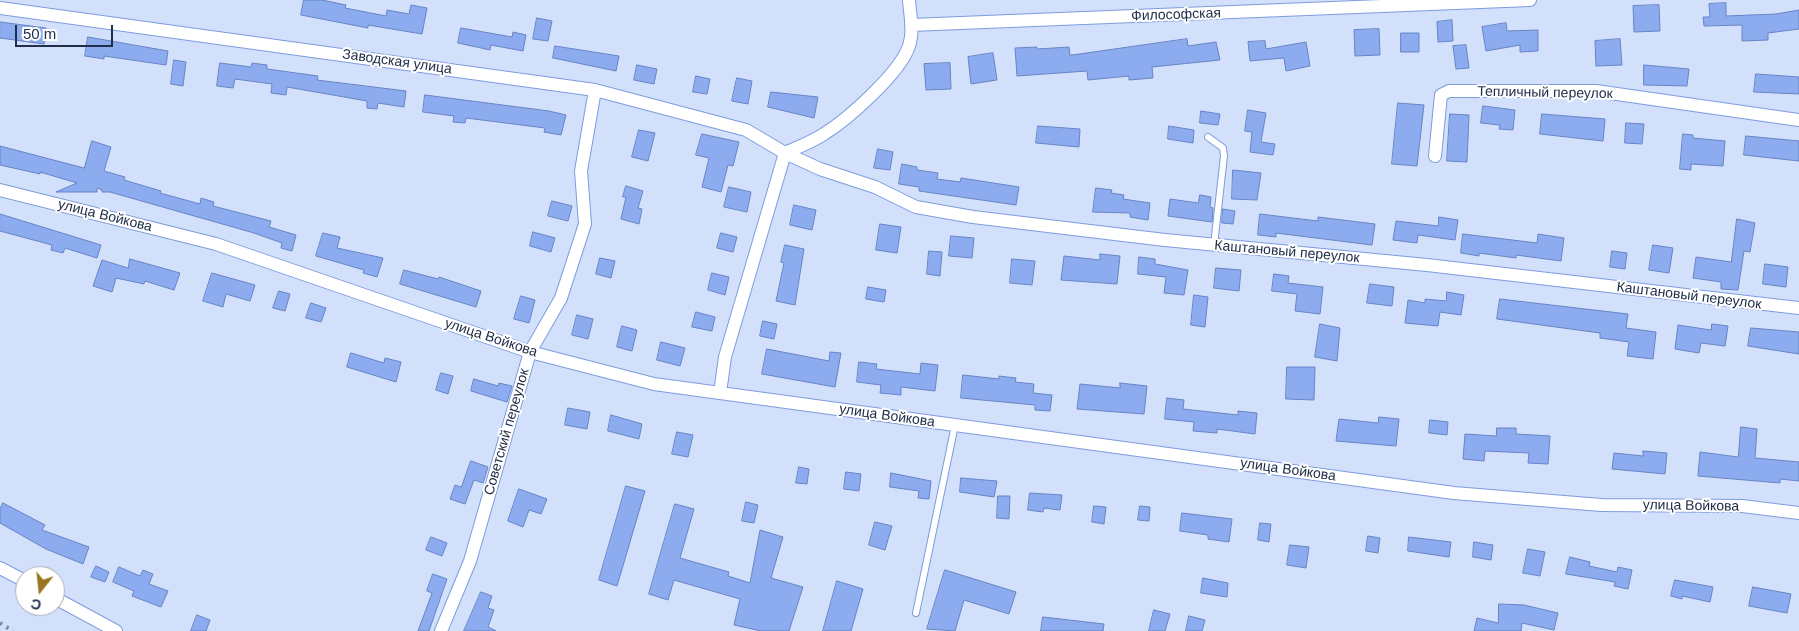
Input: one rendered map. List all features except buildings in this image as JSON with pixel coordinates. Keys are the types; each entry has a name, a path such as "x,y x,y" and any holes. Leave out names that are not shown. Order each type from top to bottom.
{"street":[{"path":"720,393 725,357 785,153 824,134 860,106 902,62 910,45 912,25 909,0"},
{"name":"Философская","path":"912,25 1530,0"},
{"name":"Заводская улица","path":"0,8 595,90 746,130 785,153"},
{"name":"Советский переулок","path":"441,631 470,561 530,352 561,298 585,224 580,171 595,90"},
{"name":"Тепличный переулок","path":"1435,156 1441,95 1449,91 1596,92 1799,120"},
{"name":"Каштановый переулок","path":"785,153 820,169 875,187 916,207 982,218 1214,245 1427,264 1799,308"},
{"name":"улица Войкова","path":"0,190 216,244 530,352 654,384 1454,493 1601,505 1742,506 1799,513"},
{"path":"0,568 15,576"},
{"path":"65,603 116,631"}],"lane":[{"path":"1208,138 1223,148 1224,156 1214,245"},
{"path":"916,613 955,425"}],"railway":[{"path":"0,623 13,631"}]}
